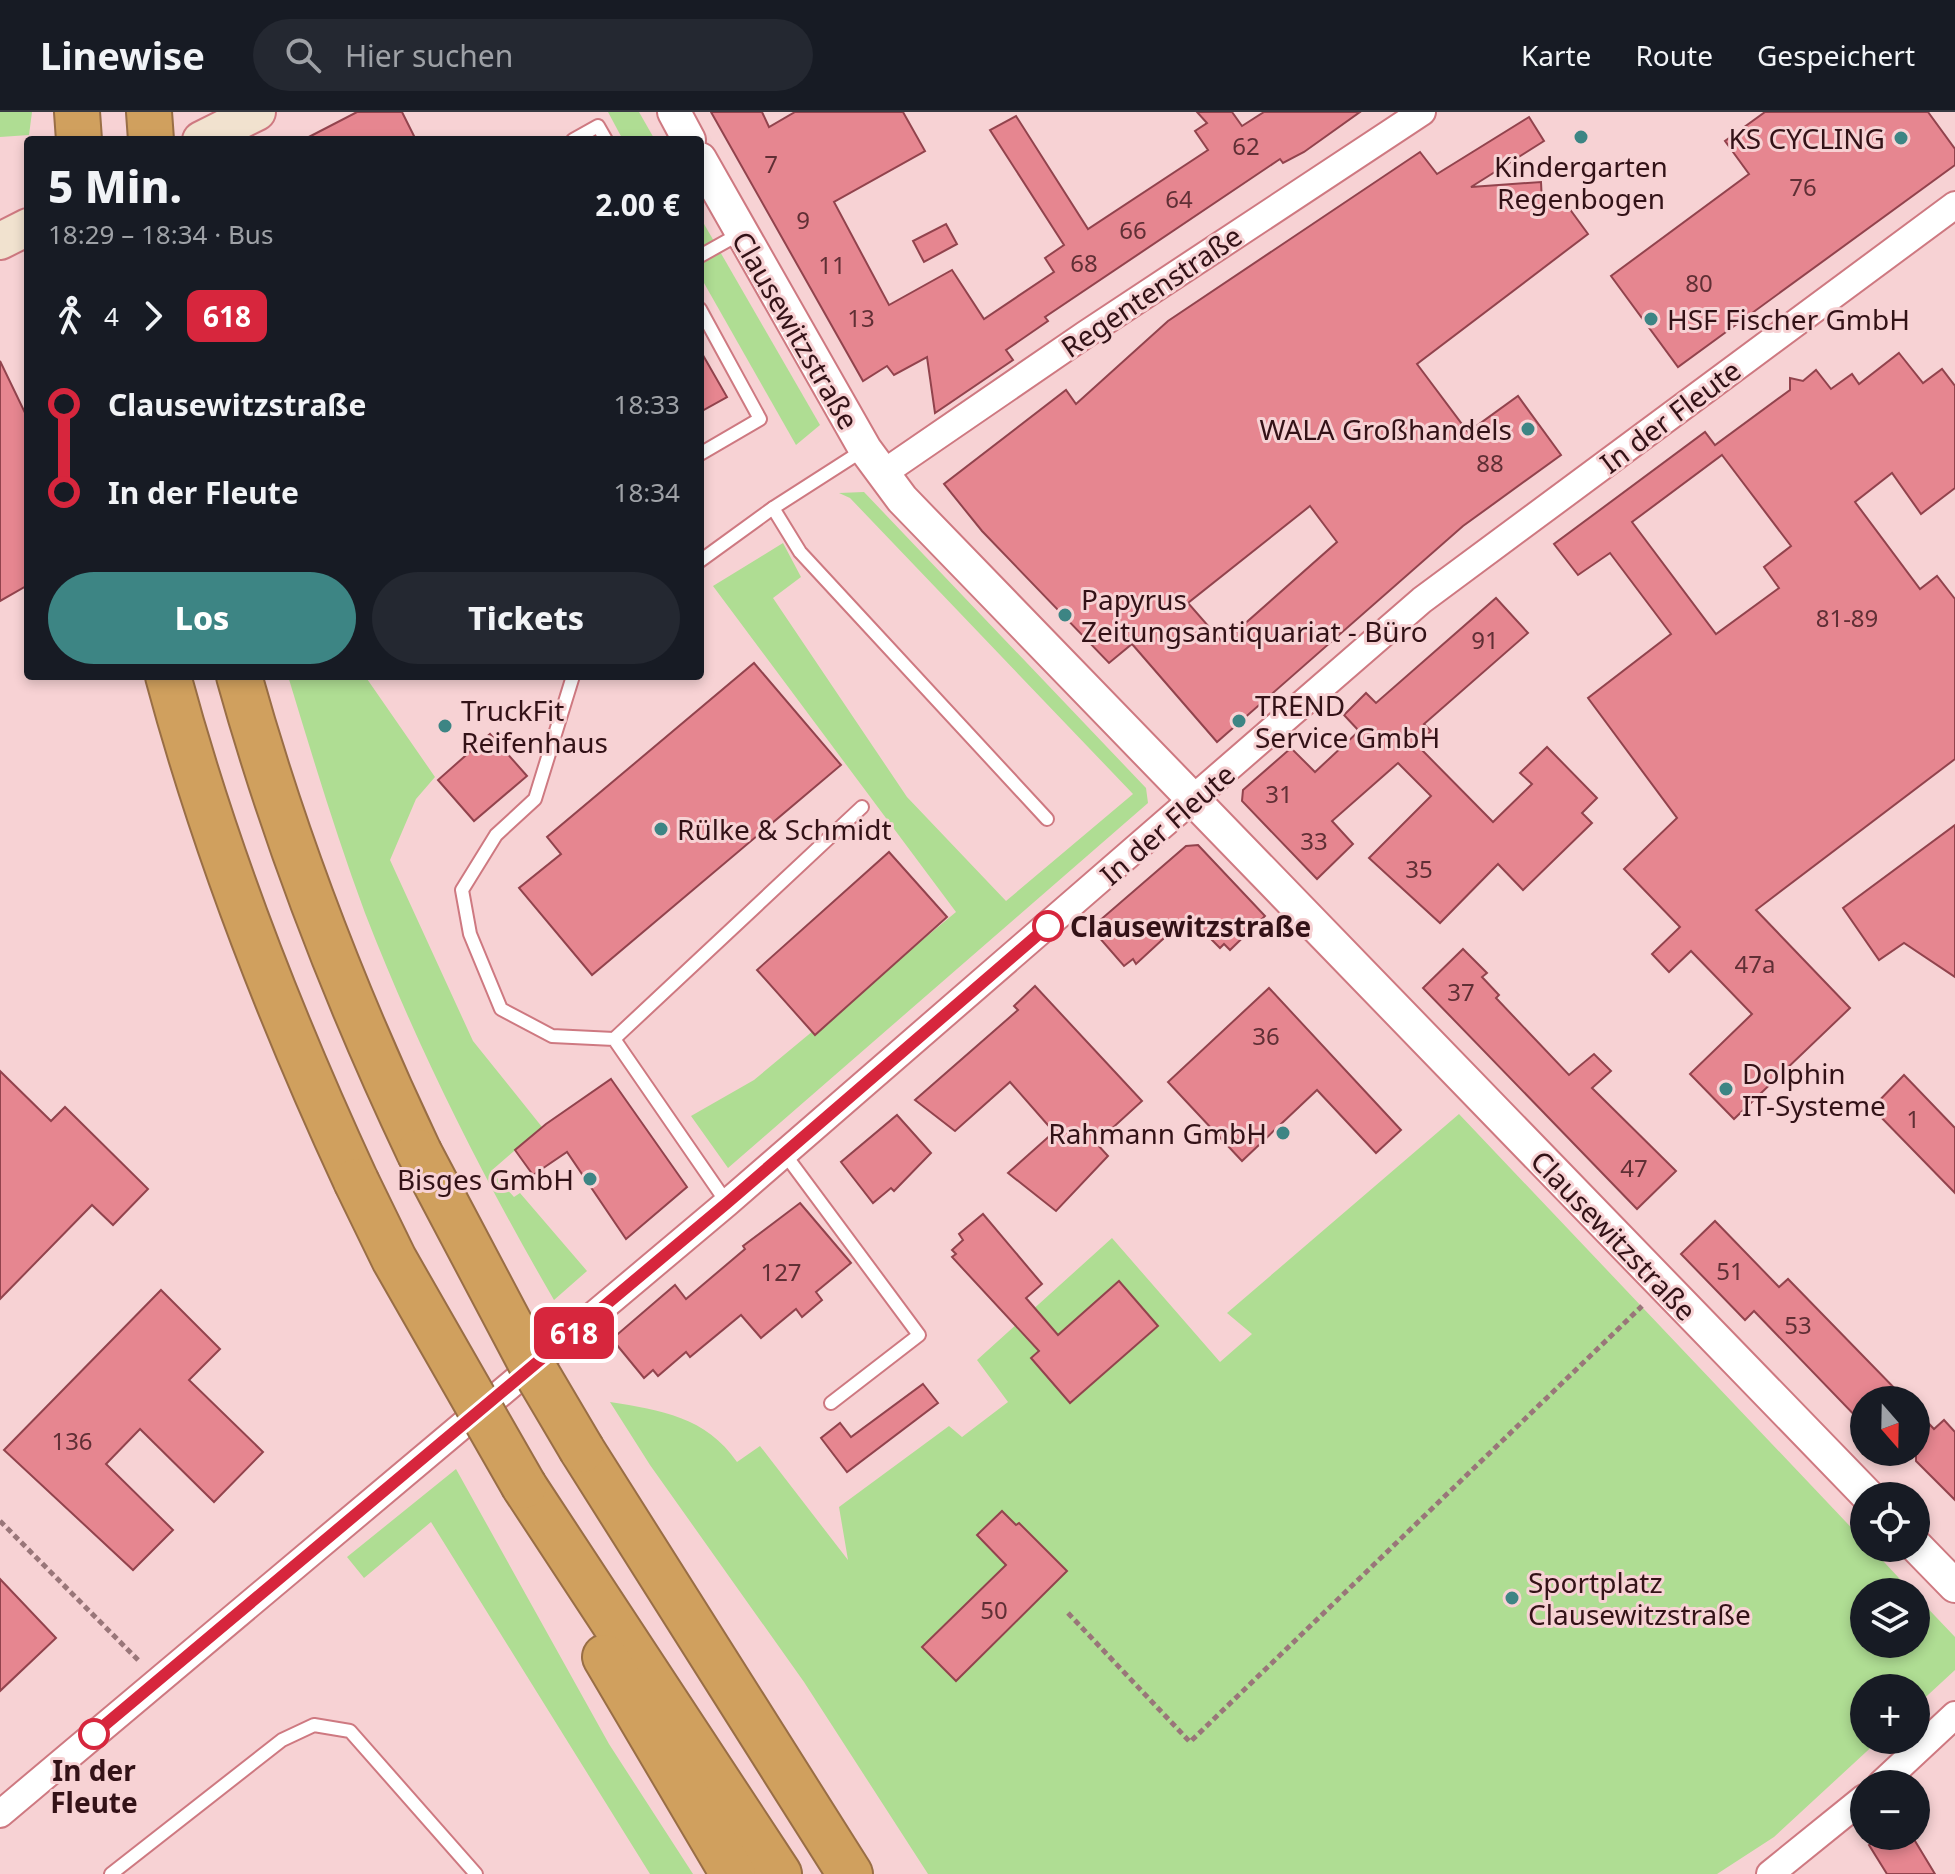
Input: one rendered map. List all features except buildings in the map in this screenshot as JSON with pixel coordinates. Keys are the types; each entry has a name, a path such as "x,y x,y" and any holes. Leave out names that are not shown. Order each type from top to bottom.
{"highway":[{"path":"149,112 151,136"},
{"path":"169,680 221,855 255,949 313,1089 394,1259 524,1486 779,1874"},
{"path":"240,680 261,755 308,895 385,1080 442,1200 582,1450 850,1874"},
{"path":"524,1486 560,1581 733,1874"}],"main road":[{"path":"209,136 257,112"},
{"path":"0,241 24,229"}],"street":[{"path":"674,112 687,136"},
{"name":"Regentenstraße","path":"873,462 1099,325 1422,112"},
{"name":"Clausewitzstraße","path":"704,166 873,462 1194,800 1854,1482"},
{"name":"In der Fleute","path":"0,1814 727,1203 1422,600 1955,205"},
{"path":"1930,1560 1955,1586"},
{"path":"1896,1770 1955,1715"},
{"path":"1770,1874 1850,1809"}],"lane":[{"path":"580,136 598,126 604,136"},
{"path":"704,254 741,233"},
{"path":"704,316 760,419 704,452"},
{"path":"704,558 773,508 873,462"},
{"path":"773,508 800,552 1047,819"},
{"path":"572,680 535,799 496,835 462,890 470,934 501,1009 552,1036 614,1039 862,807"},
{"path":"614,1039 727,1203"},
{"path":"784,1153 919,1335 831,1403"},
{"path":"111,1874 282,1740 314,1725 350,1731 476,1874"}],"path":[{"path":"1068,1613 1190,1742 1662,1286"},
{"path":"0,1521 157,1680"}],"green space":[{"path":"0,112 32,112 29,135 0,137"},
{"path":"608,112 639,112 653,136 621,136"},
{"path":"704,224 820,425 796,445 704,283"},
{"path":"864,492 1146,788 1148,803 728,1168 691,1116 754,1080 956,912 713,586 783,543 801,577 773,598 907,797 1006,901 1133,794 850,498 839,493"},
{"path":"289,680 368,680 435,777 416,799 390,860 473,1041 542,1127 491,1171 514,1197 520,1193 587,1271 554,1300 501,1206 406,1013 365,913"},
{"path":"1459,1114 1850,1526 1850,1562 1884,1562 1899,1578 1850,1578 1850,1658 1930,1658 1930,1611 1955,1637 1955,1670 1930,1693 1930,1674 1850,1674 1850,1754 1864,1754 1774,1837 1717,1874 928,1874 804,1682 650,1465 610,1402 647,1408 697,1425 725,1447 737,1462 760,1446 848,1560 839,1507 949,1426 962,1437 1008,1402 977,1360 1112,1238 1220,1362 1252,1334 1227,1313"},
{"path":"456,1469 609,1744 693,1874 650,1874 431,1522 364,1578 347,1557"}],"bus line":[{"name":"618","path":"94,1734 727,1203 1048,926"}],"place":[{"name":"Kindergarten Regenbogen","path":"1581,137"},
{"name":"KS CYCLING","path":"1901,138"},
{"name":"HSF Fischer GmbH","path":"1651,319"},
{"name":"WALA Großhandels","path":"1528,429"},
{"name":"Papyrus Zeitungsantiquariat - Büro","path":"1065,615"},
{"name":"TREND Service GmbH","path":"1239,721"},
{"name":"TruckFit Reifenhaus","path":"445,726"},
{"name":"Rülke & Schmidt","path":"661,829"},
{"name":"Clausewitzstraße","path":"1048,926"},
{"name":"Dolphin IT-Systeme","path":"1726,1089"},
{"name":"Rahmann GmbH","path":"1283,1133"},
{"name":"Bisges GmbH","path":"590,1179"},
{"name":"Sportplatz Clausewitzstraße","path":"1512,1598"},
{"name":"In der Fleute","path":"94,1734"}]}
